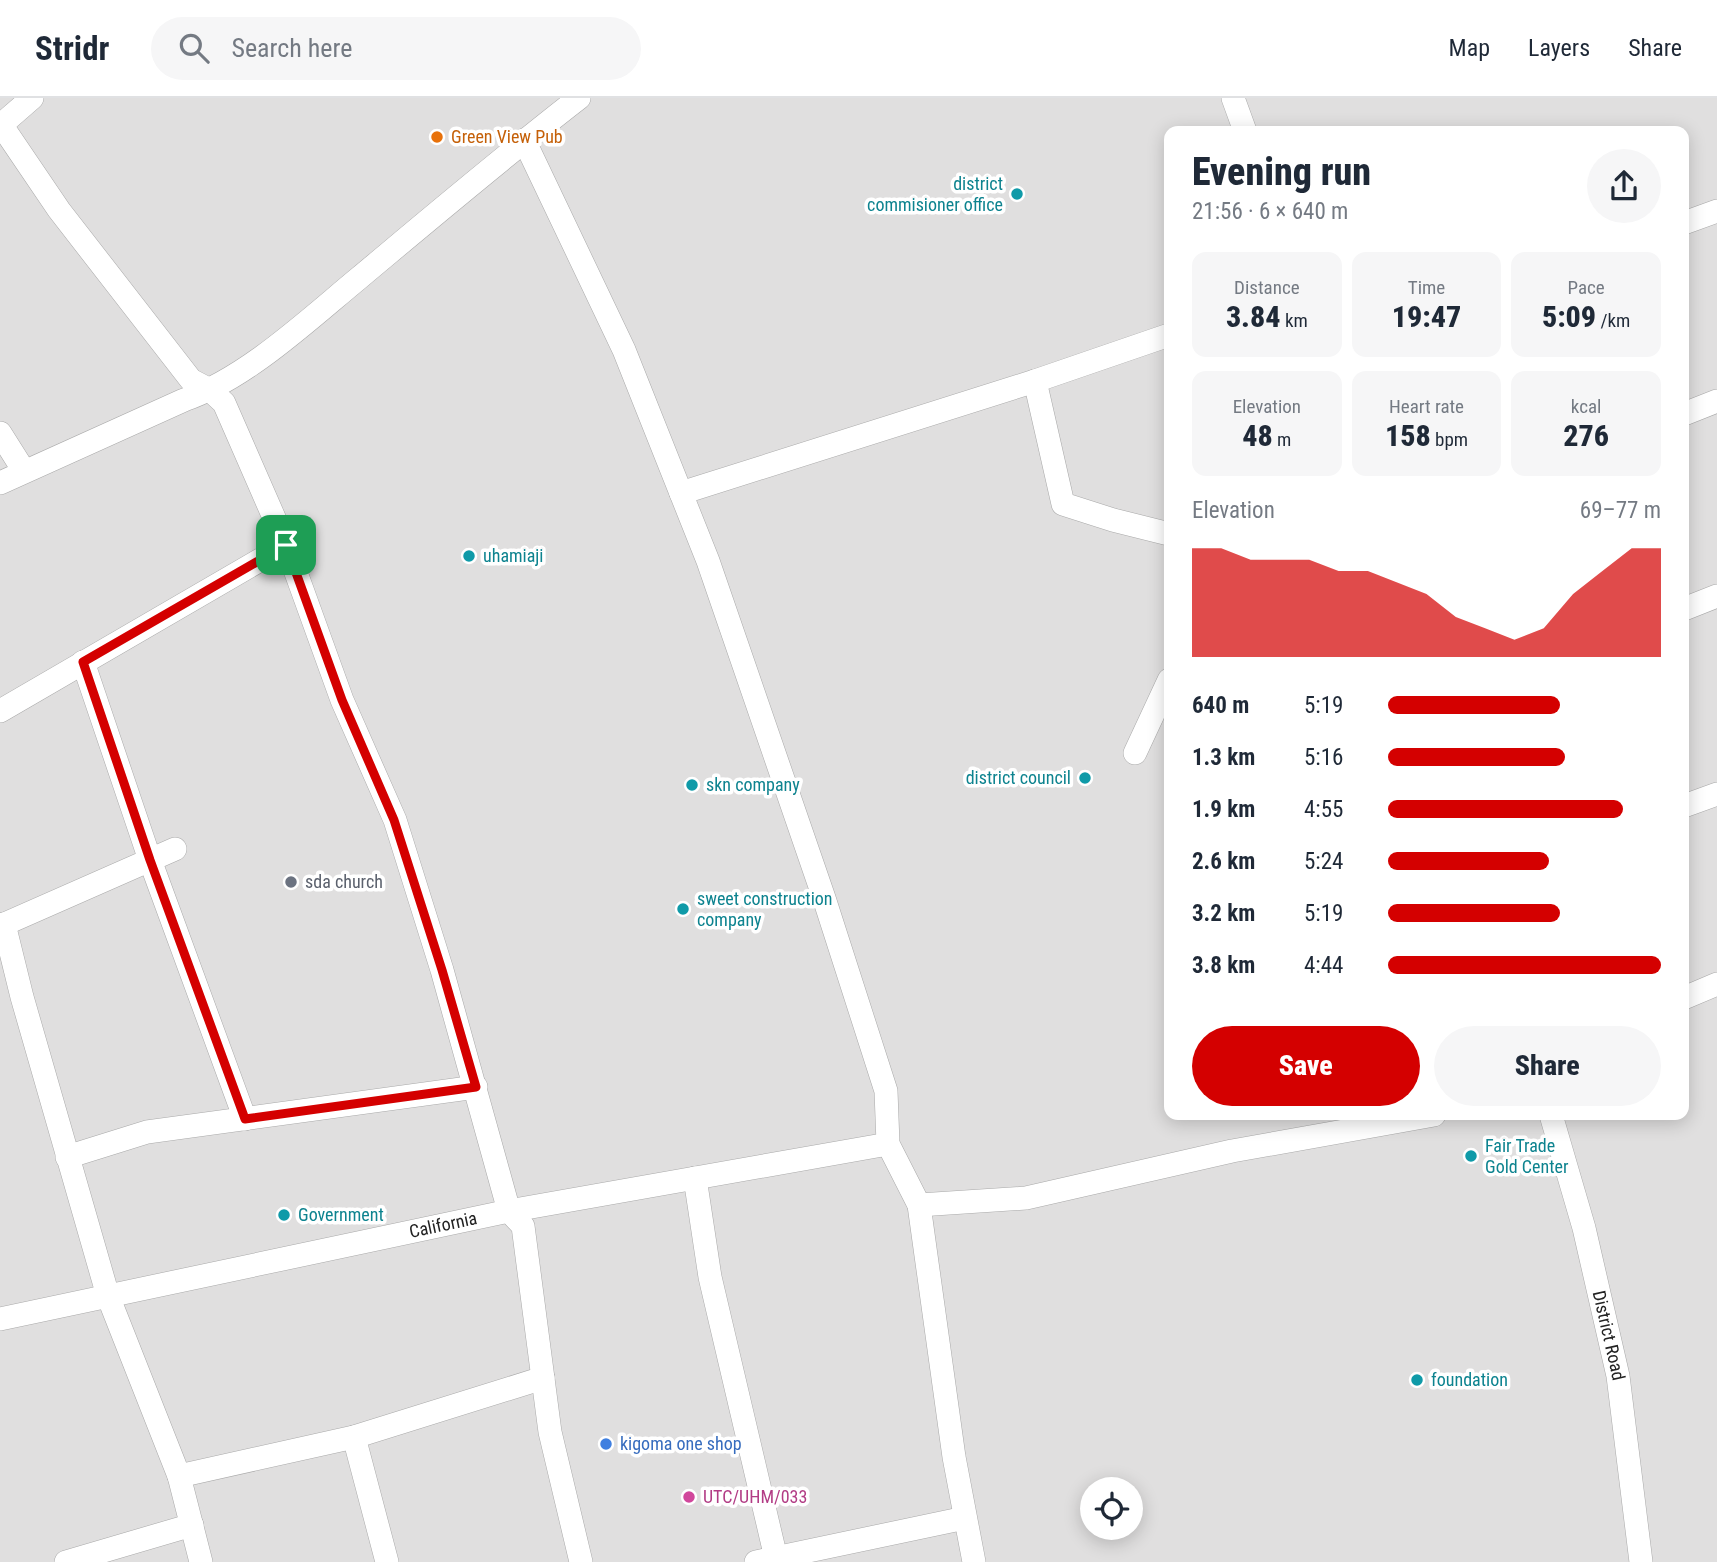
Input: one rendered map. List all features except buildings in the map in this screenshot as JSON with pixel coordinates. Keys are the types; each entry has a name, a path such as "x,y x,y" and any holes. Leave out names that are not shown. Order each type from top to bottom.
{"street":[{"path":"32,98 0,124 59,210 191,380 210,390 224,403 286,545 342,700 394,820 442,970 509,1211 523,1226 551,1432 581,1562"},
{"path":"0,484 210,390 286,338 524,140 579,98"},
{"path":"1233,98 1243,126"},
{"path":"524,140 624,351 708,561 832,923 886,1091 888,1144 919,1205 954,1457 974,1562"},
{"path":"1689,221 1717,211"},
{"path":"681,494 1035,381 1164,337"},
{"path":"1035,381 1063,504 1164,533"},
{"path":"1689,412 1717,401"},
{"path":"0,433 24,471"},
{"path":"0,711 286,545"},
{"path":"1689,608 1717,596"},
{"path":"83,662 150,860 245,1119"},
{"path":"1135,753 1164,691"},
{"path":"1689,804 1717,794"},
{"path":"175,849 2,925 108,1296 179,1476 201,1562"},
{"path":"1689,996 1717,984"},
{"path":"67,1157 147,1132 476,1087"},
{"path":"919,1205 1026,1198 1232,1151 1406,1120"},
{"name":"District Road","path":"1552,1120 1584,1228 1618,1376 1641,1562"},
{"name":"California","path":"0,1319 509,1211 888,1144"},
{"path":"695,1178 710,1277 766,1560 965,1518"},
{"path":"179,1476 354,1437 543,1378"},
{"path":"354,1437 387,1562"},
{"path":"66,1562 192,1525"}],"shaded area":[{"path":"0,98 1717,98 1717,1562 0,1562"}],"place":[{"name":"Green View Pub","path":"437,137"},
{"name":"district commisioner office","path":"1017,194"},
{"name":"uhamiaji","path":"469,556"},
{"name":"district council","path":"1085,778"},
{"name":"skn company","path":"692,785"},
{"name":"sda church","path":"291,882"},
{"name":"sweet construction company","path":"683,909"},
{"name":"Fair Trade Gold Center","path":"1471,1156"},
{"name":"Government","path":"284,1215"},
{"name":"foundation","path":"1417,1380"},
{"name":"kigoma one shop","path":"606,1444"},
{"name":"UTC/UHM/033","path":"689,1497"}],"route":[{"path":"286,545 342,700 394,820 476,1087 245,1119 150,860 83,662 286,545"}]}
